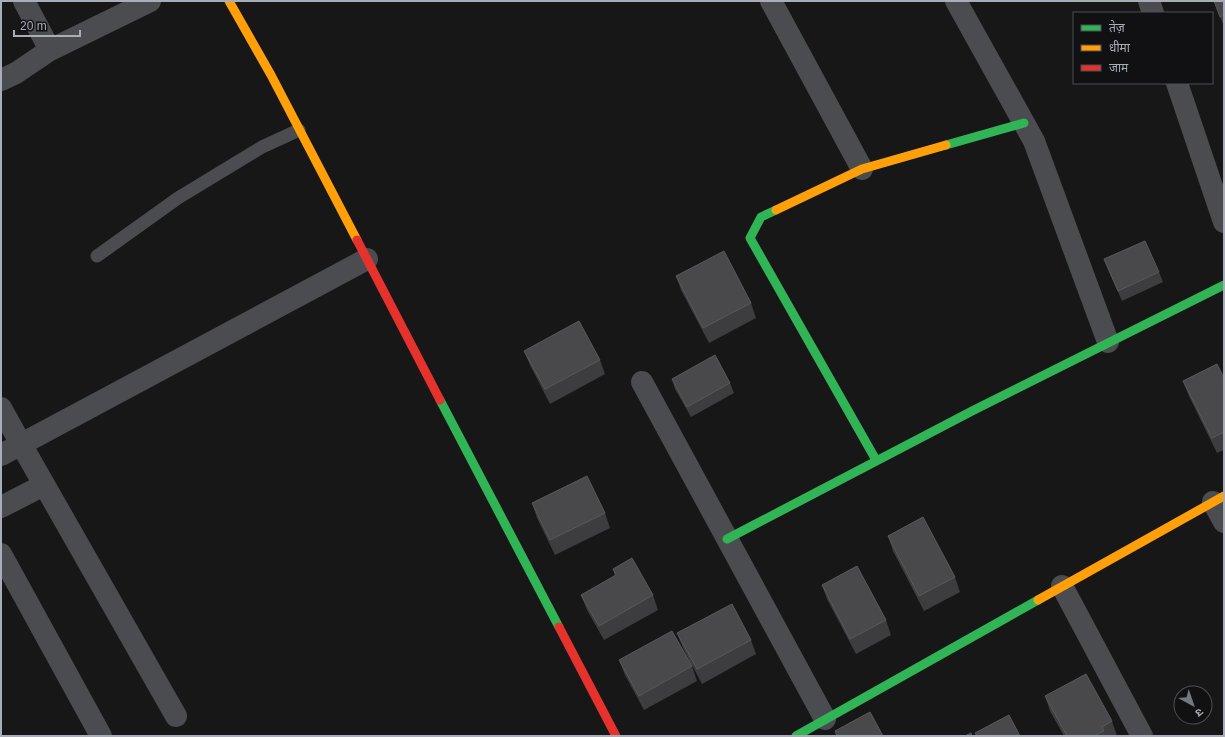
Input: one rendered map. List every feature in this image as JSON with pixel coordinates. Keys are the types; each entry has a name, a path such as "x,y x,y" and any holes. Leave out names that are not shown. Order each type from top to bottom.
{"street":[{"path":"24,1 50,50"},
{"path":"1,80 16,73 50,50 150,1"},
{"path":"229,1 271,75 616,736"},
{"path":"771,1 862,169"},
{"path":"956,1 1034,142 1108,342"},
{"path":"1149,1 1153,12"},
{"path":"1177,84 1224,222"},
{"path":"876,460 750,238 761,217 862,169 1024,123"},
{"path":"1,455 367,259"},
{"path":"727,539 876,460 1224,285"},
{"path":"642,382 825,719"},
{"path":"1,408 20,444 176,716"},
{"path":"1,507 44,485"},
{"path":"796,736 1218,499 1224,522"},
{"path":"1,554 101,736"},
{"path":"1062,586 1142,736"}],"lane":[{"path":"97,256 178,198 262,147 299,130"}],"building":[{"path":"1214,1 1224,1 1224,15 1220,17"},
{"path":"1145,241 1159,272 1118,291 1104,259"},
{"path":"724,251 751,303 703,328 676,276"},
{"path":"579,321 600,360 545,389 524,351"},
{"path":"715,355 730,383 687,407 672,379"},
{"path":"1217,364 1224,378 1224,432 1212,438 1183,381"},
{"path":"587,476 605,513 550,540 532,503"},
{"path":"923,517 955,577 919,596 888,536"},
{"path":"632,558 653,595 599,626 581,595 616,575 613,569"},
{"path":"857,566 886,620 850,639 822,585"},
{"path":"732,604 751,640 697,669 677,633"},
{"path":"672,631 692,666 639,696 619,660"},
{"path":"1086,674 1112,721 1102,727 1104,731 1094,736 1067,736 1045,696"},
{"path":"870,712 883,736 837,736 835,731"},
{"path":"1009,715 1020,736 977,736 975,733"},
{"path":"971,733 972,736 965,736"}],"traffic: fast":[{"path":"946,145 1024,123"},
{"path":"776,210 761,217 750,238 876,460"},
{"path":"727,539 974,410 1224,285"},
{"path":"440,400 559,627"},
{"path":"796,736 1038,600"}],"traffic: slow":[{"path":"229,1 271,75 357,240"},
{"path":"776,210 862,169 946,145"},
{"path":"1038,600 1224,496"}],"traffic: jam":[{"path":"357,240 440,400"},
{"path":"559,627 616,736"}]}
